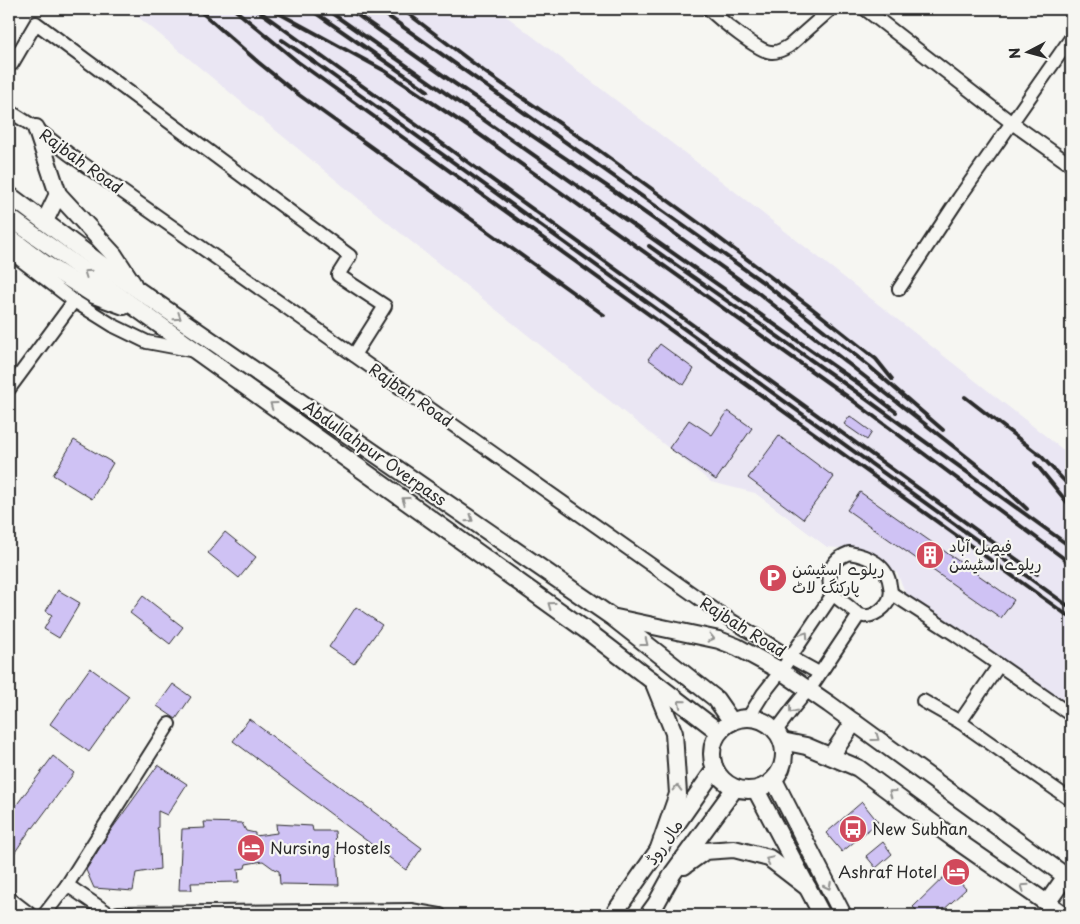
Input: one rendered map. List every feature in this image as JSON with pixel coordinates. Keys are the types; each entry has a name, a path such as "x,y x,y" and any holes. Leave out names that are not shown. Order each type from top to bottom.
{"main road":[{"path":"36,128 58,194 114,255 137,290"},
{"path":"45,221 58,194"},
{"name":"Abdullahpur Overpass","path":"9,196 137,290 612,617 716,699 733,724"},
{"name":"Abdullahpur Overpass","path":"9,217 574,621 653,680 733,724"},
{"path":"9,237 44,263 94,294 149,317"},
{"name":"Rajbah Road","path":"612,617 719,640 786,664 808,690 1068,878"},
{"path":"653,680 674,733 678,794 658,851"},
{"path":"758,719 768,724 779,736 784,752 783,762 780,772 774,780 765,786 756,790 735,788 720,777 715,769 712,750 715,741 733,724 758,719"},
{"path":"831,756 854,722"},
{"path":"779,736 858,768 953,838 1064,915"},
{"name":"مال روڈ","path":"613,915 715,769"},
{"path":"774,780 843,915"},
{"name":"مال روڈ","path":"648,915 673,873 735,788"},
{"path":"756,790 822,915"},
{"path":"673,873 705,851 734,849 770,858 808,888"},
{"path":"1047,903 1068,878"}],"street":[{"path":"709,9 720,20 762,50 771,52 789,46 831,9"},
{"path":"865,9 1012,123 1071,166"},
{"path":"12,64 36,23 350,256 338,275 385,306 354,355"},
{"path":"899,289 1071,38"},
{"name":"Rajbah Road","path":"9,110 704,602 786,664 819,673"},
{"path":"9,251 74,302 114,326 148,342 198,352"},
{"path":"9,389 13,375 74,302"},
{"path":"849,553 868,559 886,572 890,579 892,594 884,608 866,616 859,615 833,594 829,581 834,563 840,557 849,553"},
{"path":"733,724 763,694 786,664 833,594"},
{"path":"892,594 956,635 1071,715"},
{"path":"779,736 859,615"},
{"path":"960,722 998,665"},
{"path":"923,701 960,722 1071,800"},
{"path":"44,915 67,885 169,724"},
{"path":"67,885 115,915 412,910 440,915"},
{"path":"9,898 32,915"}],"shaded area":[{"path":"127,9 497,9 738,194 1071,456 1071,708 906,594 897,573 860,550 827,547 755,493 711,482 388,223"}],"building":[{"path":"660,344 694,369 684,385 648,359"},
{"path":"728,411 752,428 716,480 669,448 689,420 712,435"},
{"path":"850,416 872,432 867,440 844,424"},
{"path":"779,436 834,477 803,519 748,478"},
{"path":"74,440 113,463 92,499 53,475"},
{"name":"فیصل آباد ریلوے اسٹیشن","path":"860,492 1014,600 1001,618 847,510"},
{"path":"225,532 256,557 239,578 208,553"},
{"path":"58,590 80,603 59,638 44,629 52,615 46,611"},
{"path":"143,596 183,627 170,644 130,613"},
{"path":"356,607 382,625 354,664 329,647"},
{"path":"90,668 129,696 89,752 50,724"},
{"path":"173,684 191,697 176,719 157,706"},
{"path":"249,719 422,848 406,870 233,741"},
{"path":"53,756 74,773 32,827 9,861 9,815"},
{"path":"158,765 187,784 167,815 158,811 157,829 160,869 136,873 133,891 94,888 86,870 109,833"},
{"path":"862,802 878,822 842,852 826,833"},
{"path":"204,822 242,823 246,831 255,833 255,836 277,833 276,824 312,826 313,831 335,831 339,885 280,884 279,871 263,861 246,864 245,868 238,869 239,882 191,883 192,890 179,890 182,829 205,828"},
{"path":"883,842 892,854 876,868 866,856"},
{"path":"950,871 966,889 938,915 921,915 913,907"}],"railway":[{"path":"198,9 295,92 604,315"},
{"path":"234,9 298,62 1071,618"},
{"path":"256,9 1037,574"},
{"path":"271,9 385,71 476,132 848,397 1062,557 1071,566"},
{"path":"310,9 428,91"},
{"path":"326,9 862,386 896,412"},
{"path":"349,9 454,83 617,193 757,292 995,479 1027,509"},
{"path":"378,9 764,283 869,366 943,430"},
{"path":"402,9 485,72 597,149 703,226 809,306 876,359 892,379"},
{"path":"282,40 1071,608"},
{"path":"649,246 855,391 1071,549"},
{"path":"965,397 1041,456 1071,488"},
{"path":"1035,463 1071,507"}],"place":[{"name":"فیصل آباد ریلوے اسٹیشن","path":"930,555"},
{"name":"ریلوے اسٹیشن پارکنگ لاٹ","path":"773,578"},
{"name":"New Subhan","path":"853,829"},
{"name":"Nursing Hostels","path":"251,848"},
{"name":"Ashraf Hotel","path":"956,872"}]}
